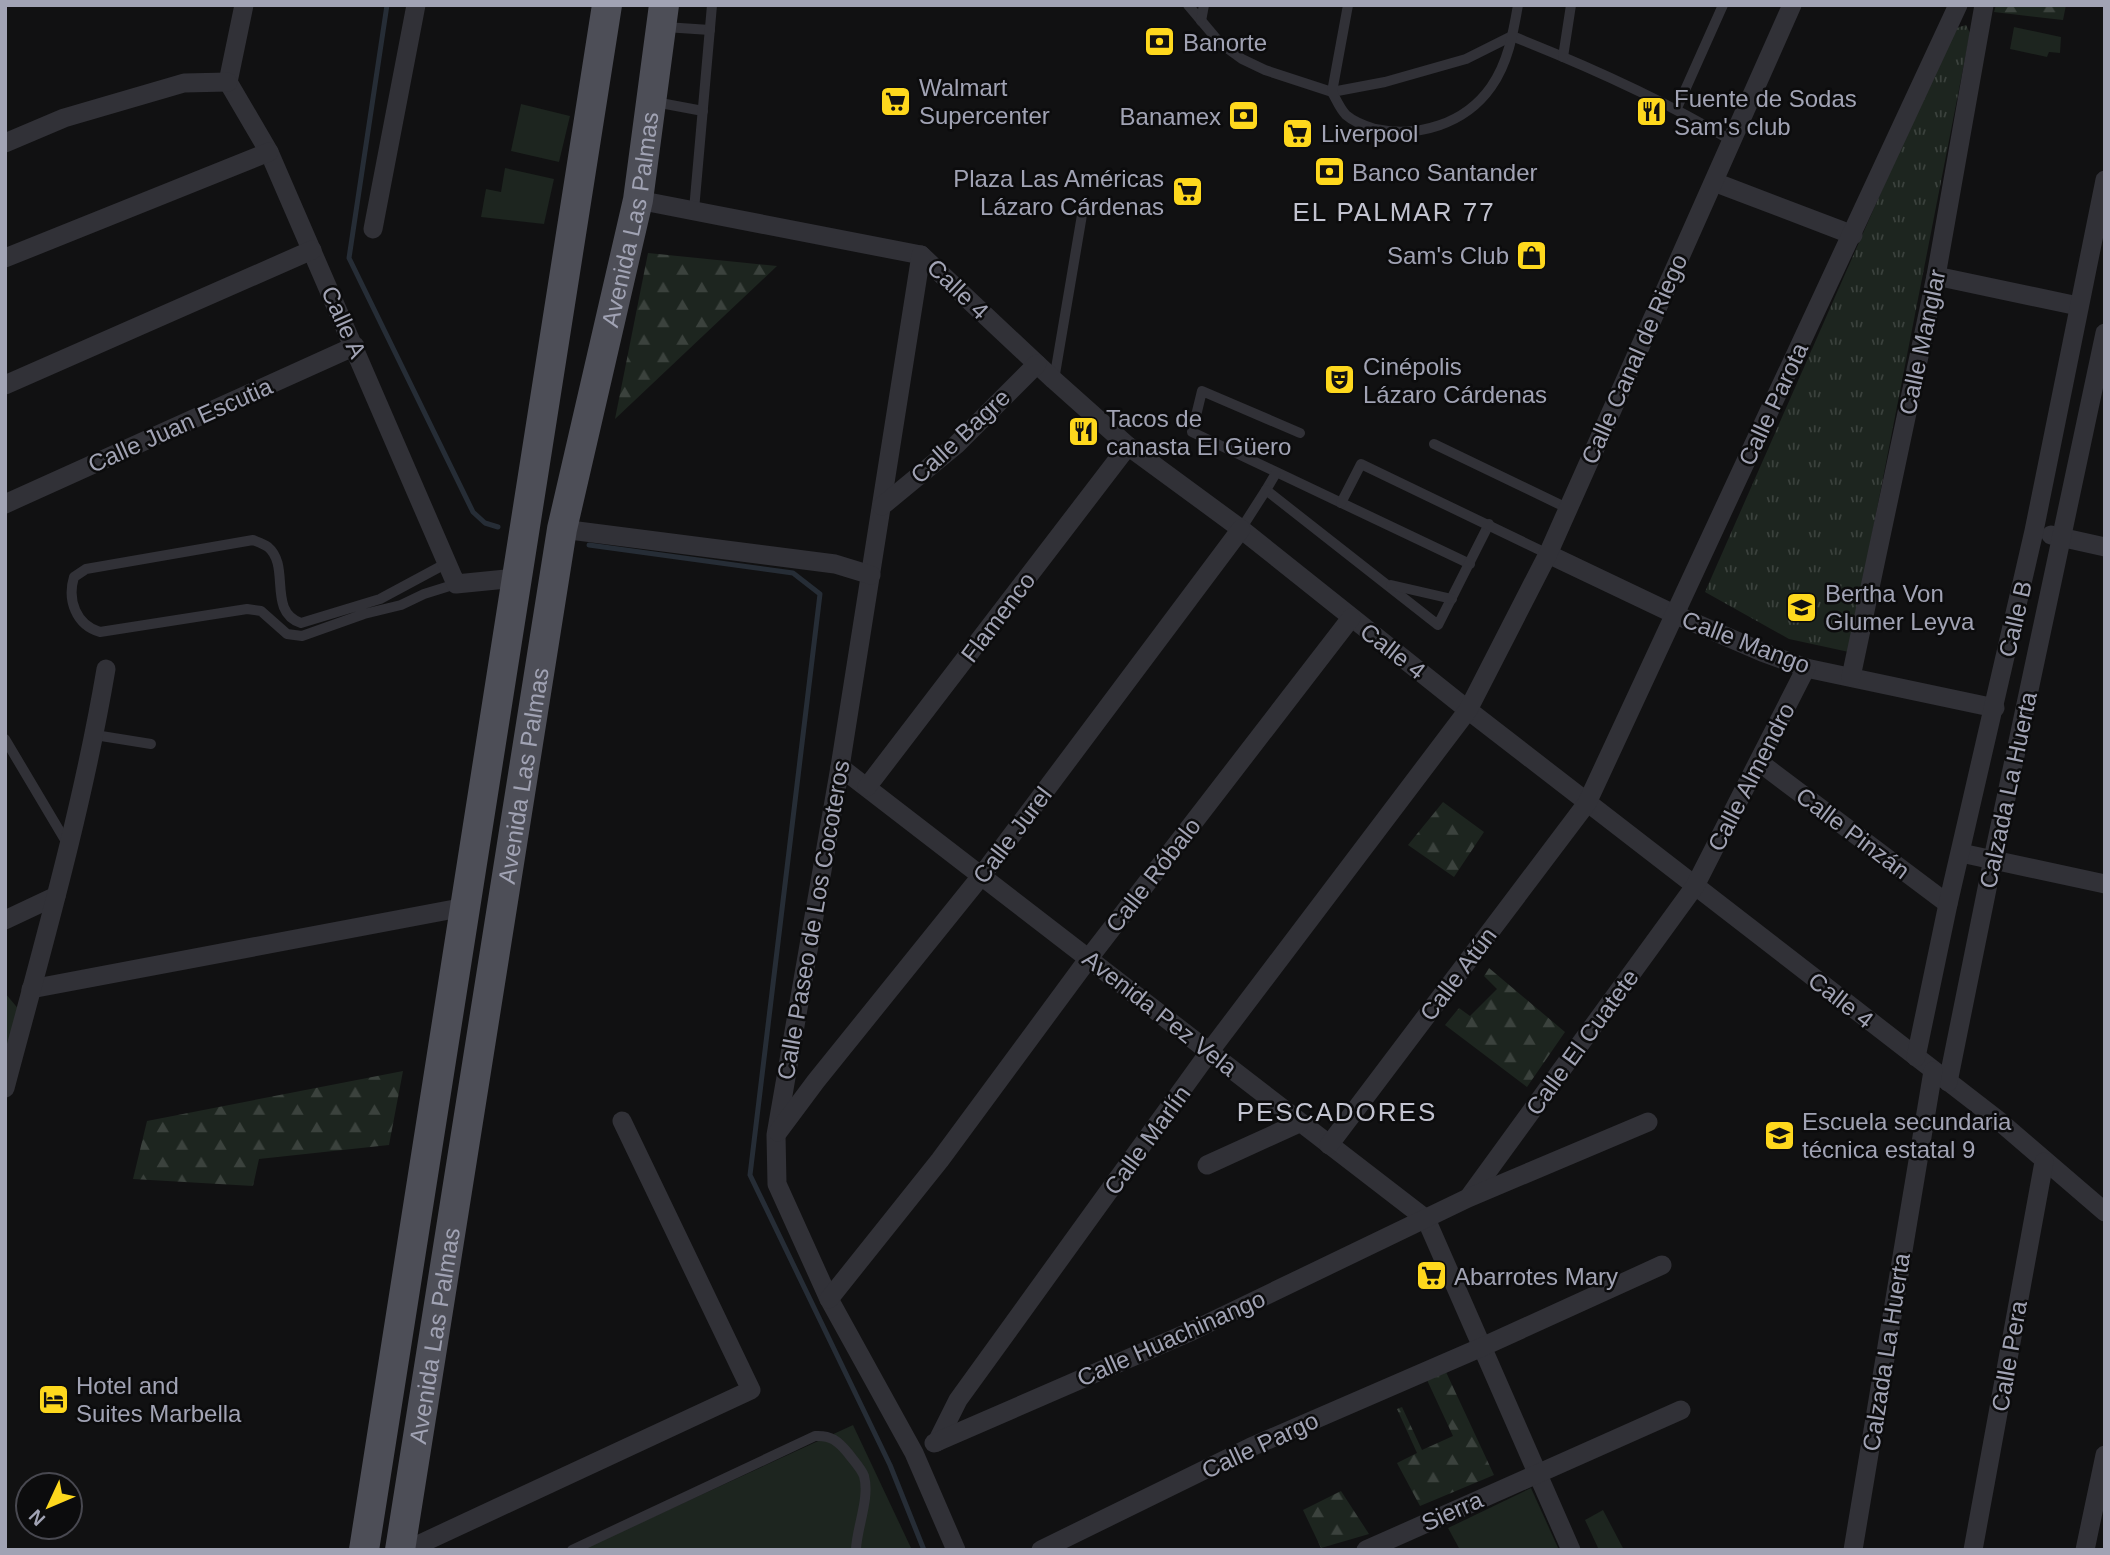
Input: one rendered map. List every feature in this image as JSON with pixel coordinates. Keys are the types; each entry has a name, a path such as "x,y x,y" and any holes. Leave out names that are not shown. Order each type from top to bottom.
{"main road":[{"name":"Avenida Las Palmas","path":"364,1550 607,5"},
{"name":"Avenida Las Palmas","path":"400,1550 562,529 638,200 662,16"}],"street":[{"path":"5,143 64,118 184,83 229,82 244,5"},
{"path":"373,229 416,5"},
{"name":"Calle Canal de Riego","path":"1468,710 1548,554 1793,5"},
{"path":"1957,8 1983,11"},
{"name":"Calle Parota","path":"1587,803 1957,8"},
{"name":"Calle Manglar","path":"1851,677 1936,276 1983,11"},
{"name":"Calle A","path":"229,82 269,152 456,584"},
{"path":"5,258 269,152"},
{"name":"Calle B","path":"1916,1057 1948,904 2034,531 2078,306 2103,202 2105,180"},
{"path":"1714,182 1853,235"},
{"name":"Calle 4","path":"638,200 922,254 1054,380 1128,446 1241,529 1587,803 1998,1120 2105,1212"},
{"path":"5,385 312,250"},
{"name":"Calle Paseo de Los Cocoteros","path":"922,254 840,766 776,1135 777,1184 830,1299 914,1453 956,1550"},
{"path":"1936,276 2078,306"},
{"name":"Calzada La Huerta","path":"1853,1550 1941,1076 1993,859 2105,333"},
{"name":"Calle Juan Escutia","path":"5,504 355,346"},
{"name":"Calle Bagre","path":"882,506 956,445 1037,364"},
{"name":"Flamenco","path":"867,787 1128,446"},
{"path":"562,529 835,564 871,575"},
{"name":"Calle Jurel","path":"776,1135 816,1081 982,875 1241,529"},
{"path":"2034,531 2105,547"},
{"name":"Calle Mango","path":"1548,554 1674,614 1806,668 1995,708"},
{"path":"456,584 516,578"},
{"name":"Calle Róbalo","path":"830,1299 940,1160 1089,958 1351,618"},
{"name":"Calle Almendro","path":"1695,886 1806,668"},
{"path":"5,1088 69,845 95,735 106,669"},
{"name":"Calle Marlín","path":"937,1442 958,1400 1210,1051 1468,710"},
{"name":"Calle Pinzán","path":"1759,762 1948,904"},
{"name":"Avenida Pez Vela","path":"840,766 1426,1219 1572,1550"},
{"name":"Calle Atún","path":"1329,1145 1587,803"},
{"path":"1961,853 2105,884"},
{"name":"Calle El Cuatete","path":"1468,1198 1695,886"},
{"path":"5,920 56,896"},
{"path":"31,989 465,907"},
{"path":"407,1550 751,1390 622,1121"},
{"name":"Calle Huachinango","path":"914,1453 1192,1331 1468,1198 1648,1122"},
{"path":"1207,1165 1299,1123"},
{"name":"Calle Pera","path":"1973,1550 2044,1162"},
{"name":"Calle Pargo","path":"1041,1550 1251,1447 1662,1265"},
{"name":"Sierra","path":"1366,1550 1681,1410"},
{"path":"2086,1550 2105,1455"},
{"path":"2086,1550 2105,1542"}],"lane":[{"path":"694,210 712,5"},
{"path":"1188,5 1220,43 1242,59 1265,70 1332,92 1385,82 1465,59 1512,36 1677,108 1732,141"},
{"path":"1201,21 1204,5"},
{"path":"1348,5 1332,92 1346,115 1364,126 1392,132 1420,131 1447,123 1471,108 1491,88 1505,64 1518,5"},
{"path":"1563,57 1571,5"},
{"path":"1677,108 1723,5"},
{"path":"662,16 710,30"},
{"path":"651,102 703,111"},
{"path":"1054,380 1083,209"},
{"path":"1300,433 1202,391 1192,432 1471,564"},
{"path":"1434,444 1567,508"},
{"path":"1341,503 1362,464 1548,554"},
{"path":"1241,529 1276,473"},
{"path":"1266,490 1438,625 1489,524"},
{"path":"447,563 380,599 301,623 291,620 284,610 276,557 267,546 253,540 86,569 74,577 70,591 79,619 86,628 100,632 247,609 261,611 287,634 302,636 364,614 401,605 456,584"},
{"path":"1386,584 1452,599"},
{"path":"95,735 151,744"},
{"path":"5,739 69,845"},
{"path":"572,1550 816,1436 827,1435 840,1443 863,1475 863,1505 856,1549"}],"green space":[{"path":"1996,5 2066,5 2063,20 1994,12"},
{"path":"1966,25 1970,33 1849,652 1789,639 1705,592 1953,29"},
{"path":"2014,27 2061,37 2060,53 2049,52 2047,57 2010,49"},
{"path":"521,104 570,116 559,162 511,151"},
{"path":"505,168 554,179 544,224 481,217 486,189 501,192"},
{"path":"648,253 777,266 615,419"},
{"path":"1443,802 1484,832 1454,877 1408,845"},
{"path":"1489,968 1565,1032 1527,1087 1445,1025 1459,1008 1470,1016 1497,989 1484,976"},
{"path":"5,993 21,1012 5,1065"},
{"path":"403,1071 389,1145 259,1159 253,1186 133,1179 147,1121"},
{"path":"1446,1372 1494,1475 1420,1506 1397,1463 1417,1453 1397,1409 1402,1407 1422,1450 1453,1436 1427,1380"},
{"path":"853,1425 912,1550 581,1550"},
{"path":"1531,1488 1559,1550 1460,1550 1448,1528"},
{"path":"1341,1491 1369,1534 1321,1548 1303,1510"},
{"path":"1603,1510 1624,1550 1599,1550 1585,1520"}],"waterway":[{"path":"387,5 349,258 473,512 485,523 498,527"},
{"path":"589,545 793,573 820,594 750,1175 890,1465 924,1550"}],"place":[{"name":"Banorte","path":"1160,42"},
{"name":"Walmart Supercenter","path":"896,101"},
{"name":"Fuente de Sodas Sam's club","path":"1651,112"},
{"name":"Banamex","path":"1244,116"},
{"name":"Liverpool","path":"1298,133"},
{"name":"Banco Santander","path":"1329,172"},
{"name":"Plaza Las Américas Lázaro Cárdenas","path":"1187,192"},
{"name":"Sam's Club","path":"1532,255"},
{"name":"Cinépolis Lázaro Cárdenas","path":"1340,380"},
{"name":"Tacos de canasta El Güero","path":"1083,432"},
{"name":"Bertha Von Glumer Leyva","path":"1802,607"},
{"name":"Escuela secundaria técnica estatal 9","path":"1779,1135"},
{"name":"Abarrotes Mary","path":"1431,1276"},
{"name":"Hotel and Suites Marbella","path":"53,1399"}],"district":[{"name":"EL PALMAR 77","path":"1394,212"},
{"name":"PESCADORES","path":"1337,1112"}]}
